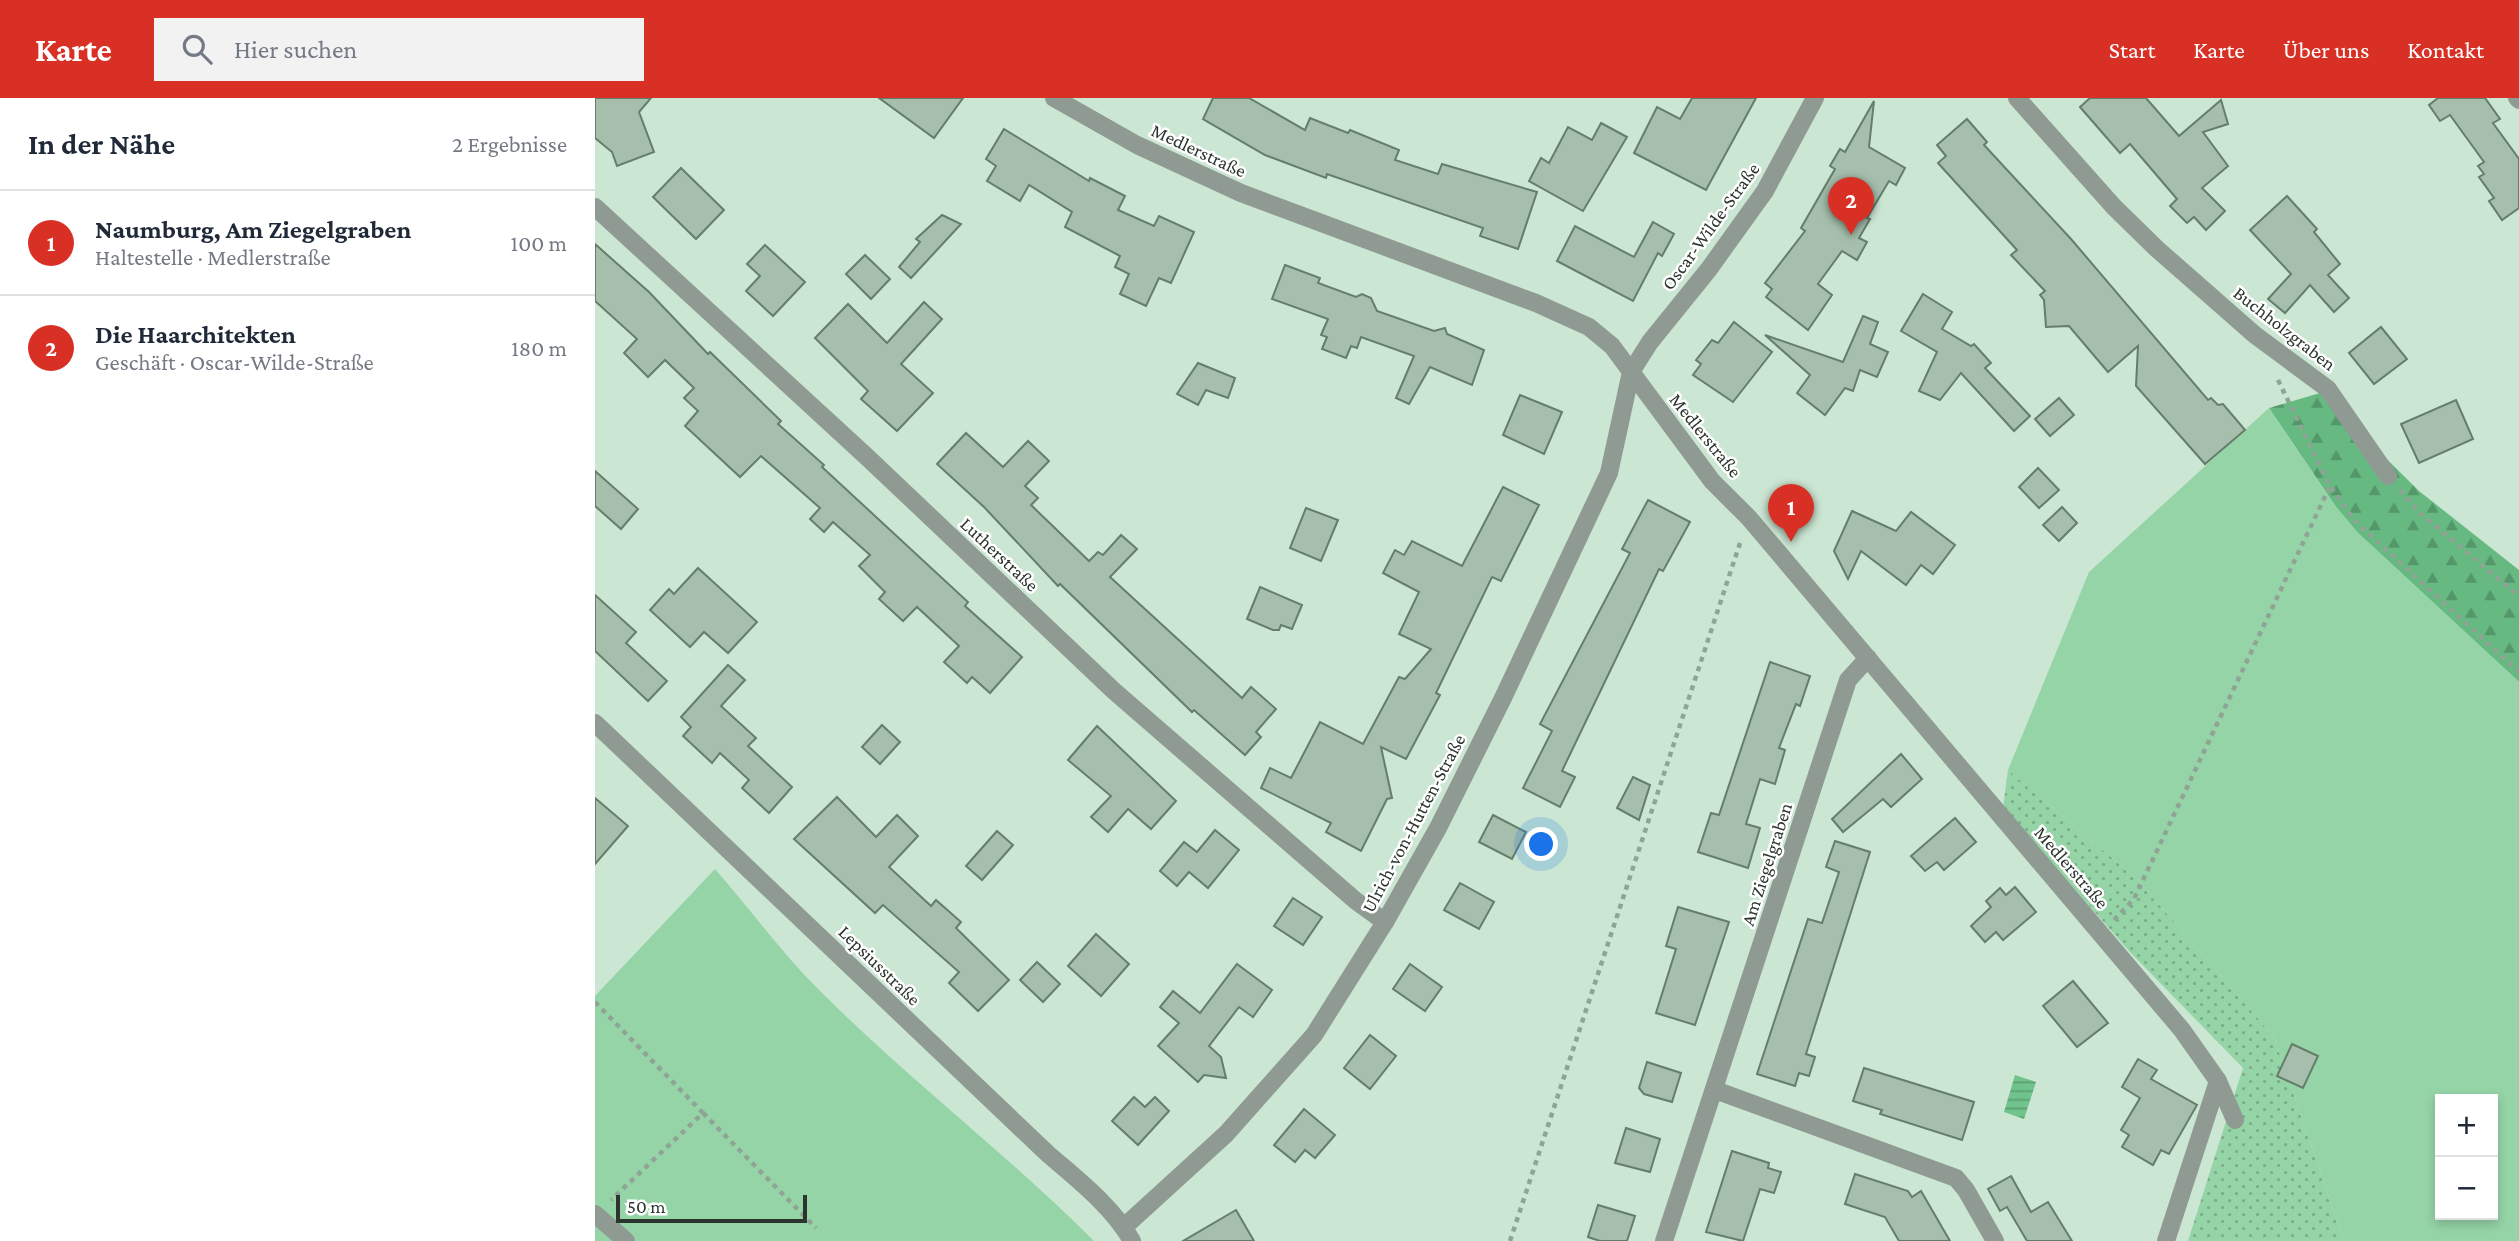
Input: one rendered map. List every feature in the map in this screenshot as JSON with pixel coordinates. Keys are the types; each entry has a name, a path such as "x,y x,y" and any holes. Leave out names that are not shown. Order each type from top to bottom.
{"street":[{"name":"Medlerstraße","path":"1053,98 1137,145 1241,193 1485,284 1589,327 1612,346 1712,481 1749,518 2182,1030 2218,1081 2235,1120"},
{"name":"Oscar-Wilde-Straße","path":"1631,372 1650,342 1709,269 1765,191 1815,98"},
{"name":"Buchholzgraben","path":"2017,98 2114,207 2157,249 2255,335 2328,389 2388,476"},
{"name":"Lutherstraße","path":"595,207 867,457 1114,691 1356,901 1385,922"},
{"name":"Ulrich-von-Hutten-Straße","path":"1128,1234 1226,1134 1314,1035 1385,922 1438,828 1503,698 1609,473 1631,372"},
{"name":"Am Ziegelgraben","path":"1680,1241 1667,1233 1848,680 1868,658"},
{"name":"Lepsiusstraße","path":"595,723 1048,1154 1093,1193 1128,1234"},
{"path":"2166,1241 2218,1081"},
{"path":"1715,1090 1955,1178 1966,1190 1995,1241"},
{"path":"595,1214 626,1241"}],"path":[{"path":"2273,370 2330,486 2355,521 2519,672"},
{"path":"2388,476 2421,514 2519,596"},
{"path":"2102,934 2134,899 2330,486"},
{"path":"1510,1241 1749,518"},
{"path":"595,1002 816,1228"},
{"path":"595,1214 703,1114"}],"shaded area":[{"path":"2269,408 2336,507 2358,533 2519,682 2519,1241 2344,1241 2274,1037 2136,878 2008,770 2089,572"},
{"path":"2008,770 2136,878 2274,1037 2344,1241 2188,1241 2243,1068 2130,952 2003,808"},
{"path":"715,869 819,990 1094,1241 595,1241 595,996"},
{"path":"2015,1075 2036,1082 2024,1119 2004,1112"}],"green space":[{"path":"2320,393 2419,491 2519,570 2519,682 2358,533 2336,507 2269,408"}],"building":[{"path":"595,98 651,98 639,112 654,152 617,166 612,152 595,138"},
{"path":"879,98 963,98 934,138"},
{"path":"1213,98 1249,98 1305,130 1310,118 1348,133 1350,130 1399,150 1395,160 1438,174 1442,164 1537,192 1518,249 1480,236 1483,228 1327,174 1326,178 1265,155 1203,119"},
{"path":"1692,98 1756,98 1706,190 1634,153 1657,107 1680,119"},
{"path":"2090,98 2146,98 2179,136 2221,100 2228,124 2203,132 2228,166 2202,188 2225,211 2206,230 2194,217 2187,223 2170,206 2177,199 2130,144 2120,153 2080,107"},
{"path":"2438,98 2485,98 2500,119 2493,123 2519,159 2519,208 2502,220 2489,201 2494,198 2479,177 2484,174 2478,166 2484,162 2450,115 2440,121 2429,105"},
{"path":"1874,101 1869,147 1905,168 1896,185 1889,181 1867,218 1870,219 1859,238 1867,242 1857,260 1842,251 1818,284 1832,295 1808,330 1766,297 1772,289 1765,283 1805,231 1801,228 1835,169 1830,166 1840,149 1845,152"},
{"path":"1967,119 1987,142 1984,145 2071,239 2208,400 2211,398 2218,405 2223,404 2245,430 2205,464 2136,386 2138,346 2108,372 2069,326 2046,327 2044,300 2040,295 2045,291 2011,255 2017,250 1938,163 1946,156 1937,145"},
{"path":"1601,123 1627,137 1583,211 1529,181 1541,158 1549,163 1568,127 1592,140"},
{"path":"1004,129 1089,181 1090,178 1125,196 1118,210 1154,226 1159,216 1194,232 1171,283 1159,278 1146,306 1120,294 1129,274 1115,267 1120,256 1065,227 1072,212 1029,185 1020,201 987,181 996,166 986,159"},
{"path":"681,168 724,210 696,239 653,197"},
{"path":"2287,196 2317,229 2314,232 2340,264 2328,275 2349,298 2334,312 2310,285 2285,313 2268,299 2291,274 2250,230"},
{"path":"942,215 961,224 911,278 899,267 920,242 916,239"},
{"path":"1653,222 1674,234 1662,256 1658,253 1633,301 1557,261 1575,226 1634,257"},
{"path":"595,244 649,292 708,354 710,352 781,421 778,424 968,602 965,606 1022,657 990,693 972,677 967,683 944,662 959,646 917,607 903,621 879,599 885,592 859,566 870,555 833,522 824,532 810,519 820,508 761,456 740,477 685,426 698,411 684,398 694,388 665,360 648,377 624,353 637,339 595,301"},
{"path":"765,245 805,282 773,316 746,291 760,276 747,264"},
{"path":"865,255 890,279 871,299 846,274"},
{"path":"1285,265 1320,278 1318,283 1356,297 1362,294 1371,298 1377,311 1434,331 1445,328 1447,334 1484,350 1472,385 1430,367 1409,404 1396,398 1414,356 1361,337 1357,348 1351,346 1346,358 1322,349 1327,337 1321,335 1328,319 1272,299"},
{"path":"1923,294 1952,312 1942,329 1971,346 1974,344 1991,363 1985,368 2030,416 2014,431 1961,373 1940,400 1919,391 1937,352 1901,331"},
{"path":"924,302 942,319 901,364 933,393 897,431 861,399 868,391 815,338 848,304 887,343"},
{"path":"1863,316 1878,322 1870,344 1888,352 1877,377 1860,370 1853,391 1845,388 1825,415 1797,393 1810,375 1765,335 1843,362"},
{"path":"1734,322 1772,352 1733,402 1693,375 1701,364 1696,360 1712,340 1718,343"},
{"path":"2381,327 2407,359 2374,384 2349,353"},
{"path":"1198,363 1235,378 1228,398 1206,390 1198,405 1177,394"},
{"path":"1520,395 1562,412 1544,454 1503,435"},
{"path":"2059,398 2074,415 2050,436 2035,419"},
{"path":"2456,400 2473,439 2419,463 2401,424"},
{"path":"966,433 1003,467 1028,441 1049,461 1025,486 1038,498 1031,505 1089,561 1098,552 1103,555 1121,535 1137,549 1110,577 1242,698 1251,687 1276,709 1256,732 1261,737 1245,755 1194,710 1192,712 1060,584 1058,586 984,507 937,464"},
{"path":"2038,468 2059,490 2039,508 2019,487"},
{"path":"595,471 638,509 621,529 595,506"},
{"path":"1503,487 1539,505 1501,581 1492,577 1436,693 1440,695 1406,759 1381,747 1392,798 1387,799 1361,851 1326,832 1331,823 1261,788 1270,768 1291,778 1320,722 1363,744 1399,677 1405,679 1431,649 1399,634 1419,592 1383,573 1395,550 1404,555 1412,541 1462,566"},
{"path":"1648,500 1690,522 1663,571 1659,569 1562,771 1575,777 1560,807 1523,788 1552,731 1540,724 1630,553 1622,549"},
{"path":"2062,507 2077,523 2059,541 2043,525"},
{"path":"1306,508 1338,520 1321,561 1290,548"},
{"path":"1852,511 1896,531 1911,512 1955,545 1933,574 1921,565 1906,585 1861,551 1848,579 1834,551"},
{"path":"698,568 757,622 728,653 704,632 690,647 650,610 669,589 674,594"},
{"path":"1260,587 1302,605 1292,629 1281,625 1279,630 1273,630 1247,619"},
{"path":"595,595 636,632 626,643 667,681 648,701 595,651"},
{"path":"1770,662 1810,676 1800,706 1796,704 1779,748 1785,750 1775,784 1760,779 1746,824 1760,828 1748,868 1698,852 1711,813 1719,815"},
{"path":"728,665 745,680 721,706 756,738 748,746 792,787 769,813 742,788 749,780 720,753 712,763 683,736 691,727 681,717"},
{"path":"882,725 900,742 880,764 862,747"},
{"path":"1097,726 1176,801 1151,829 1128,809 1108,832 1091,817 1111,796 1068,760"},
{"path":"1901,754 1922,779 1891,807 1883,799 1843,832 1832,819"},
{"path":"1633,777 1650,785 1639,820 1617,808"},
{"path":"837,797 876,837 897,815 918,836 889,867 931,906 936,900 961,922 956,928 1009,980 978,1011 949,983 959,972 883,905 875,913 794,839"},
{"path":"595,798 628,826 595,864"},
{"path":"1493,815 1526,832 1512,859 1479,842"},
{"path":"1955,818 1976,842 1944,870 1937,862 1925,871 1911,856"},
{"path":"1215,830 1239,850 1208,888 1189,872 1177,886 1160,871 1184,842 1197,852"},
{"path":"997,831 1013,845 982,880 966,866"},
{"path":"1835,841 1870,852 1806,1054 1815,1057 1809,1076 1799,1073 1795,1086 1757,1074 1808,919 1822,923 1839,872 1826,867"},
{"path":"1460,883 1494,902 1479,929 1444,910"},
{"path":"2015,887 2036,912 2003,940 1996,932 1985,942 1971,926 1991,907 1986,901 2000,888 2006,895"},
{"path":"1293,898 1322,917 1303,945 1274,926"},
{"path":"1678,907 1729,922 1695,1025 1656,1013 1676,949 1666,946"},
{"path":"1096,934 1129,964 1101,996 1068,966"},
{"path":"1037,962 1060,984 1043,1002 1020,980"},
{"path":"1237,964 1272,990 1253,1017 1239,1007 1209,1046 1221,1057 1226,1078 1204,1075 1198,1082 1158,1046 1179,1023 1160,1007 1173,991 1200,1013"},
{"path":"1410,964 1442,987 1425,1011 1393,989"},
{"path":"2073,981 2108,1023 2077,1047 2043,1006"},
{"path":"1370,1035 1396,1056 1370,1089 1344,1068"},
{"path":"2292,1044 2318,1056 2303,1088 2277,1076"},
{"path":"2138,1059 2157,1070 2151,1079 2197,1105 2169,1154 2161,1150 2153,1165 2122,1147 2129,1135 2121,1130 2140,1098 2122,1087"},
{"path":"1647,1062 1681,1073 1672,1102 1644,1094 1639,1088"},
{"path":"1864,1068 1974,1102 1962,1140 1880,1114 1882,1110 1853,1101"},
{"path":"1134,1097 1145,1107 1155,1097 1169,1111 1138,1145 1112,1121"},
{"path":"1304,1109 1335,1135 1315,1158 1305,1150 1295,1162 1274,1145"},
{"path":"1626,1128 1660,1139 1650,1172 1615,1163"},
{"path":"1732,1151 1769,1163 1768,1168 1781,1172 1774,1193 1760,1189 1743,1241 1706,1232"},
{"path":"1855,1174 1908,1191 1912,1197 1921,1191 1950,1241 1899,1241 1885,1217 1845,1204"},
{"path":"2011,1176 2031,1212 2048,1202 2072,1241 2027,1241 2007,1207 2000,1211 1988,1189"},
{"path":"1598,1205 1635,1216 1627,1241 1600,1241 1588,1237"},
{"path":"1236,1210 1254,1241 1183,1241"}],"place":[{"name":"Die Haarchitekten","path":"1851,235"},
{"name":"Naumburg, Am Ziegelgraben","path":"1791,542"}]}
